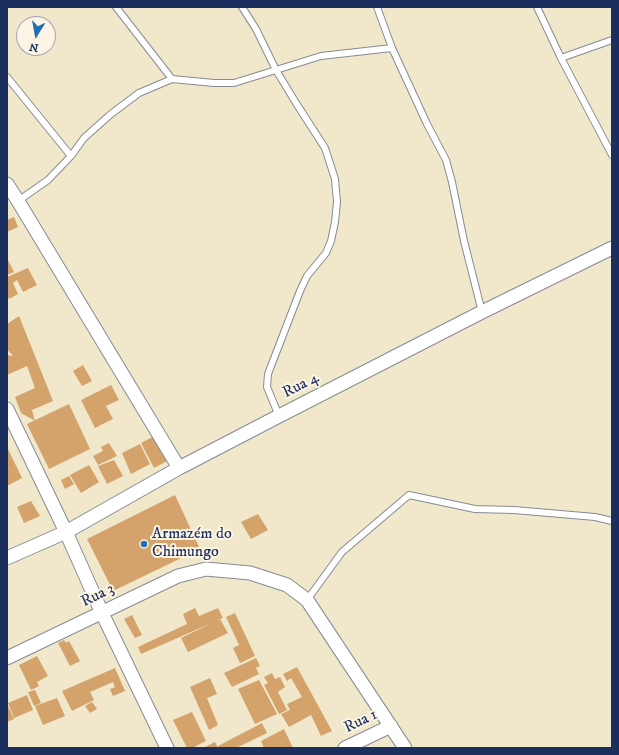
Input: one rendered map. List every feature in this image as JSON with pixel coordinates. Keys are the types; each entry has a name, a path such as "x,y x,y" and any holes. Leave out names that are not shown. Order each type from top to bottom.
{"street":[{"path":"7,184 180,468"},
{"name":"Rua 4","path":"7,558 66,532 180,468 279,416 482,312 612,248"},
{"path":"7,409 10,422 66,532 102,613 168,748"},
{"name":"Rua 3","path":"7,658 178,576 206,569 250,573 287,585 307,600 405,748"},
{"name":"Rua 1","path":"345,748 391,726"}],"lane":[{"path":"116,7 172,78"},
{"path":"242,7 256,29 276,70 325,148 335,179 335,222 331,241 326,253 307,276 268,374 267,387 279,416"},
{"path":"377,7 392,48 427,124 446,160 482,312"},
{"path":"537,7 561,58 612,155"},
{"path":"561,58 612,40"},
{"path":"18,201 48,180 71,156 84,138 111,114 139,93 172,78 214,83 234,83 321,56 392,48"},
{"path":"7,77 71,156"},
{"path":"307,600 342,552 409,495 475,509 514,510 587,516 612,521"}],"building":[{"path":"14,217 18,227 7,232 7,220"},
{"path":"7,258 14,272 7,275"},
{"path":"28,268 37,285 23,292 17,280 13,283 18,294 9,299 7,295 7,277"},
{"path":"19,316 53,401 32,410 35,421 21,413 15,397 35,388 27,366 7,375 7,355 13,356 7,349 7,324"},
{"path":"83,365 92,381 82,386 73,371"},
{"path":"111,385 119,400 106,406 113,419 95,428 81,400"},
{"path":"69,404 90,449 49,469 27,424"},
{"path":"156,435 169,460 154,468 141,443"},
{"path":"109,443 117,456 98,465 93,456 103,451 101,447"},
{"path":"140,444 150,464 131,474 122,453"},
{"path":"7,447 22,478 7,486"},
{"path":"114,460 123,476 107,484 98,466"},
{"path":"89,465 99,482 81,493 70,475"},
{"path":"69,476 74,484 65,489 61,480"},
{"name":"Armazém do Chimungo","path":"175,495 200,549 113,591 87,539"},
{"path":"31,501 40,516 24,523 17,507"},
{"path":"258,514 268,530 251,539 241,522"},
{"path":"195,608 199,616 218,608 223,618 141,654 138,647 187,624 183,614"},
{"path":"235,613 255,656 240,663 233,648 239,645 226,617"},
{"path":"132,615 142,635 135,638 124,619"},
{"path":"220,619 228,633 188,652 181,638"},
{"path":"64,640 66,643 69,641 80,661 70,666 58,643"},
{"path":"37,656 48,676 37,682 39,686 31,690 19,665"},
{"path":"256,658 260,666 256,668 259,674 232,687 224,673"},
{"path":"297,667 332,731 321,736 311,715 289,727 281,714 290,710 287,704 302,697 291,678 287,681 283,674"},
{"path":"115,668 125,691 113,696 110,689 115,687 113,682 90,692 94,700 72,711 62,691"},
{"path":"272,673 275,679 280,677 285,687 278,692 287,710 279,714 264,685 268,683 264,677"},
{"path":"210,678 217,694 207,698 218,725 209,730 190,687"},
{"path":"259,680 277,714 255,724 238,689"},
{"path":"35,690 41,703 34,706 28,692"},
{"path":"27,695 33,710 14,718 8,703"},
{"path":"57,698 65,716 43,725 35,706"},
{"path":"92,702 97,709 90,713 85,706"},
{"path":"7,704 14,719 7,722"},
{"path":"192,712 206,741 192,748 187,748 173,720"},
{"path":"262,723 267,733 236,748 219,748 218,746"},
{"path":"284,729 293,748 264,748 261,741"},
{"path":"215,742 218,748 203,748"}],"place":[{"name":"Armazém do Chimungo","path":"144,544"}]}
